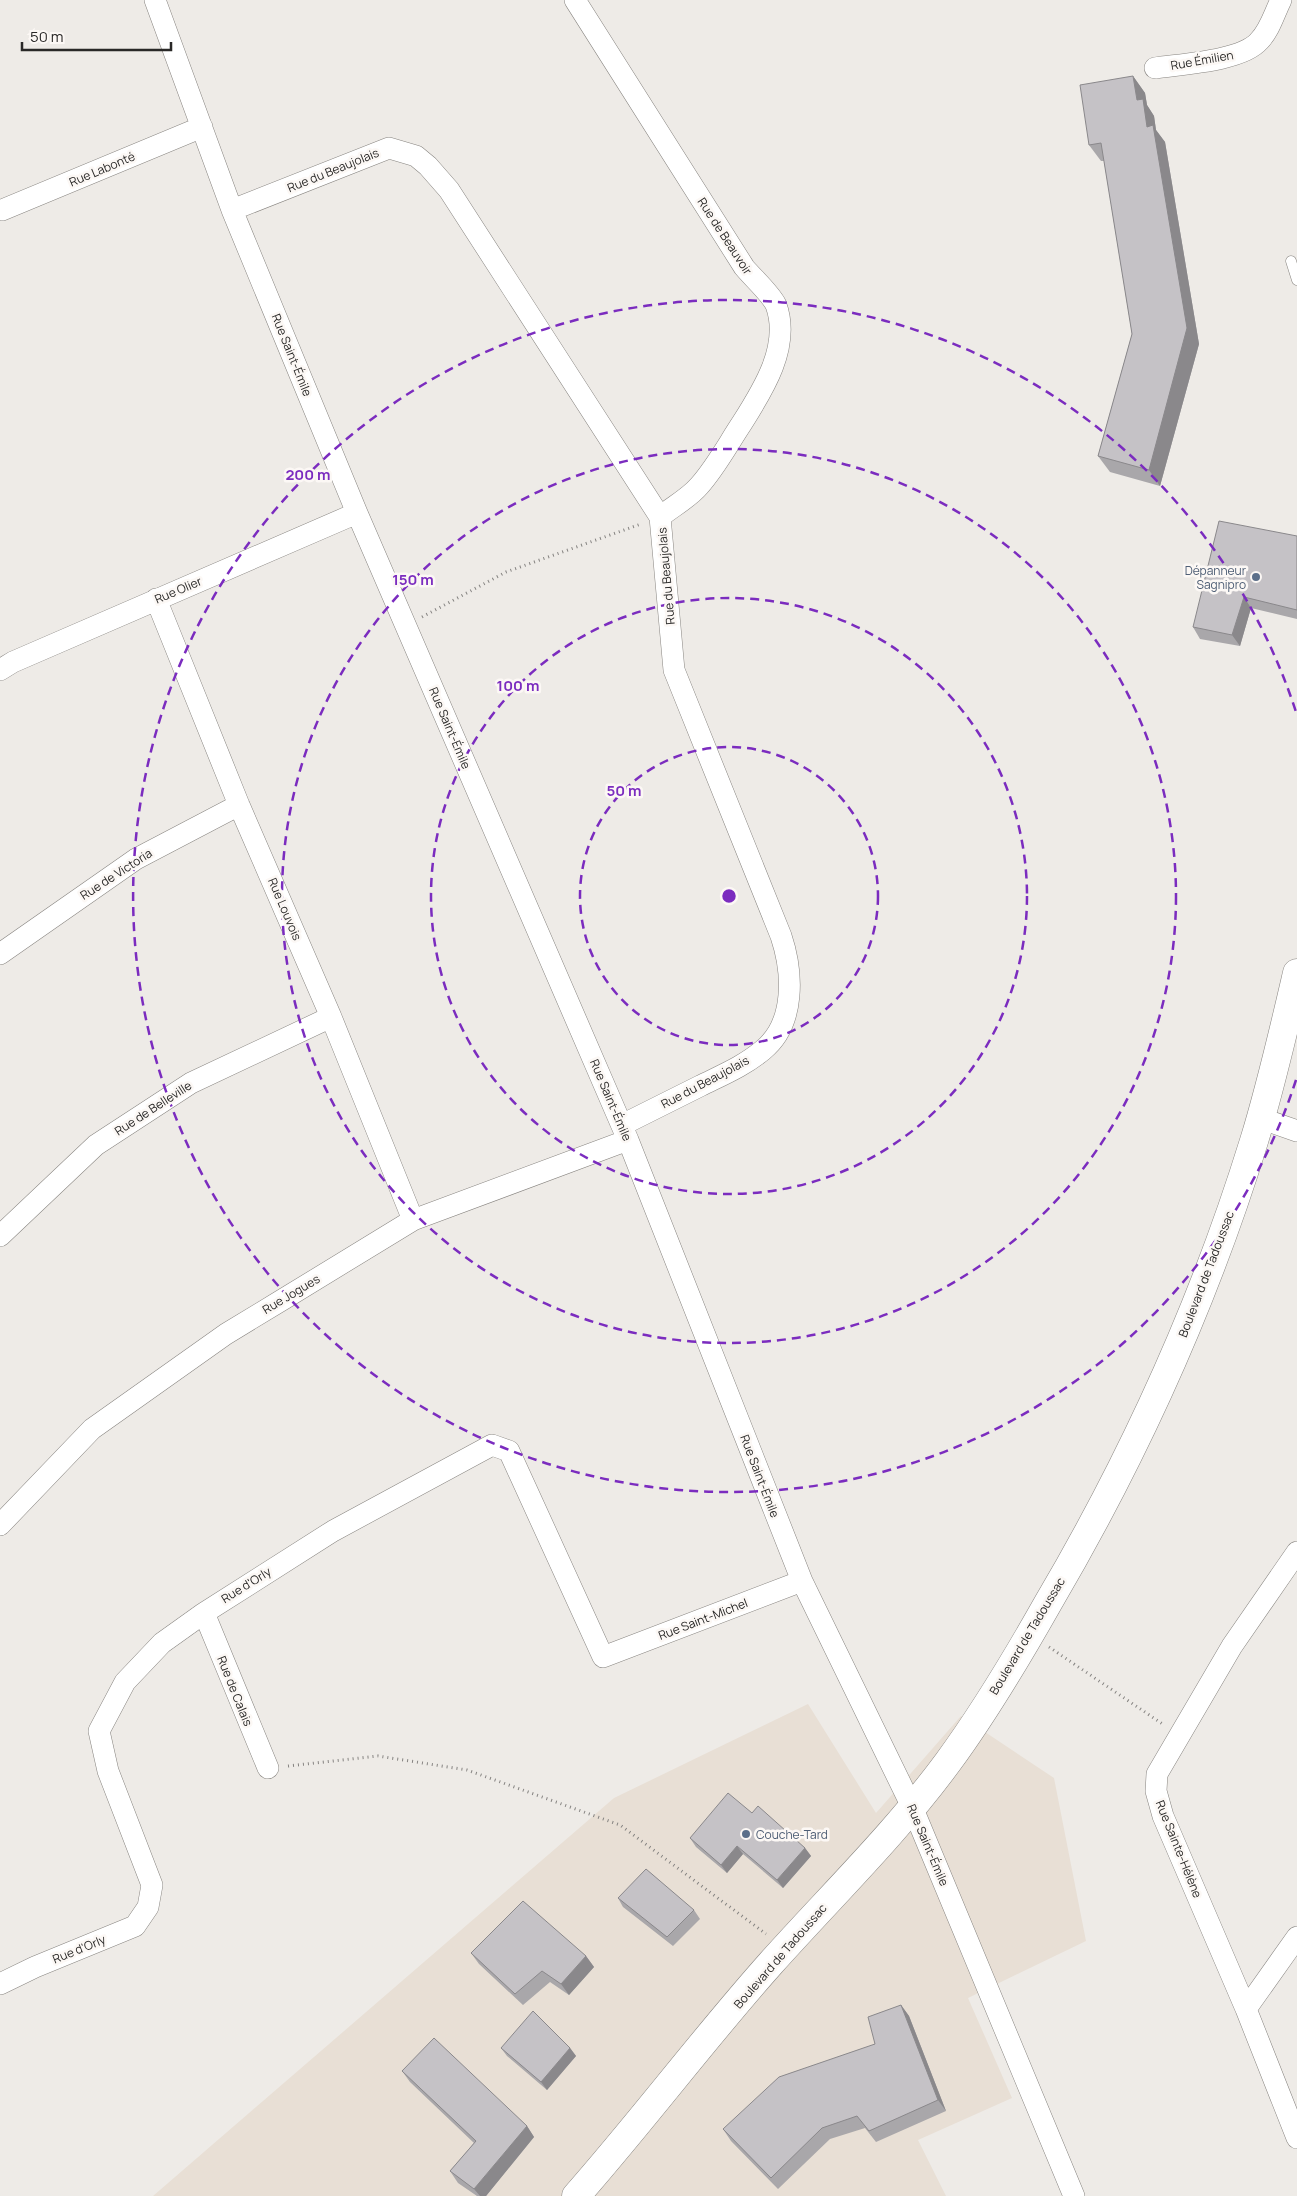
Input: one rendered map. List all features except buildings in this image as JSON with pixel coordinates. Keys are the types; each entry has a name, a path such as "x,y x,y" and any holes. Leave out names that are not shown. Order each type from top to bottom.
{"main road":[{"name":"Boulevard de Tadoussac","path":"576,2196 785,1948 913,1809 951,1758 1030,1634 1089,1534 1148,1418 1198,1301 1233,1205 1260,1118 1297,973"}],"street":[{"name":"Rue Saint-Émile","path":"155,0 232,210 358,513 625,1132 802,1582 913,1809 1074,2196"},
{"name":"Rue de Beauvoir","path":"575,0 744,267 775,303 778,316 779,335 775,358 755,403 729,446 698,488 660,517"},
{"name":"Rue Émilien","path":"1155,68 1233,56 1245,52 1258,43 1268,30 1281,0"},
{"name":"Rue Labonté","path":"2,210 202,127"},
{"name":"Rue du Beaujolais","path":"232,210 389,148 416,156 450,190 660,517 674,670 781,936 788,958 790,996 776,1035 764,1049 740,1066 625,1132"},
{"name":"Rue Olier","path":"0,670 13,662 156,599 358,513"},
{"name":"Rue Louvois","path":"156,599 239,805 331,1017 413,1220"},
{"name":"Rue de Victoria","path":"0,954 136,859 239,805"},
{"name":"Rue de Belleville","path":"0,1236 23,1212 104,1140 191,1083 331,1017"},
{"path":"1260,1118 1297,1130"},
{"name":"Rue Jogues","path":"0,1525 92,1429 226,1334 413,1220 625,1132"},
{"name":"Rue d'Orly","path":"0,1984 35,1967 135,1926 148,1907 152,1886 108,1771 100,1731 125,1682 162,1643 204,1612 334,1531 492,1445 509,1451 603,1657"},
{"name":"Rue Sainte-Hélène","path":"1297,1552 1232,1646 1179,1735 1157,1774 1156,1790 1163,1816 1246,2009 1297,2138"},
{"name":"Rue Saint-Michel","path":"603,1657 802,1582"},
{"name":"Rue de Calais","path":"204,1612 268,1768"},
{"path":"1246,2009 1297,1937"}],"lane":[{"path":"1290,261 1297,280"}],"path":[{"path":"406,625 506,572 660,517"},
{"path":"1030,1634 1179,1735"},
{"path":"268,1768 378,1756 467,1770 620,1825 785,1948"}],"shaded area":[{"path":"808,1704 876,1813 961,1716 1054,1778 1086,1941 968,1998 1012,2098 918,2140 946,2196 153,2196 614,1798"}],"place":[{"name":"Dépanneur Sagnipro","path":"1256,577"},
{"name":"Couche-Tard","path":"746,1834"}]}
